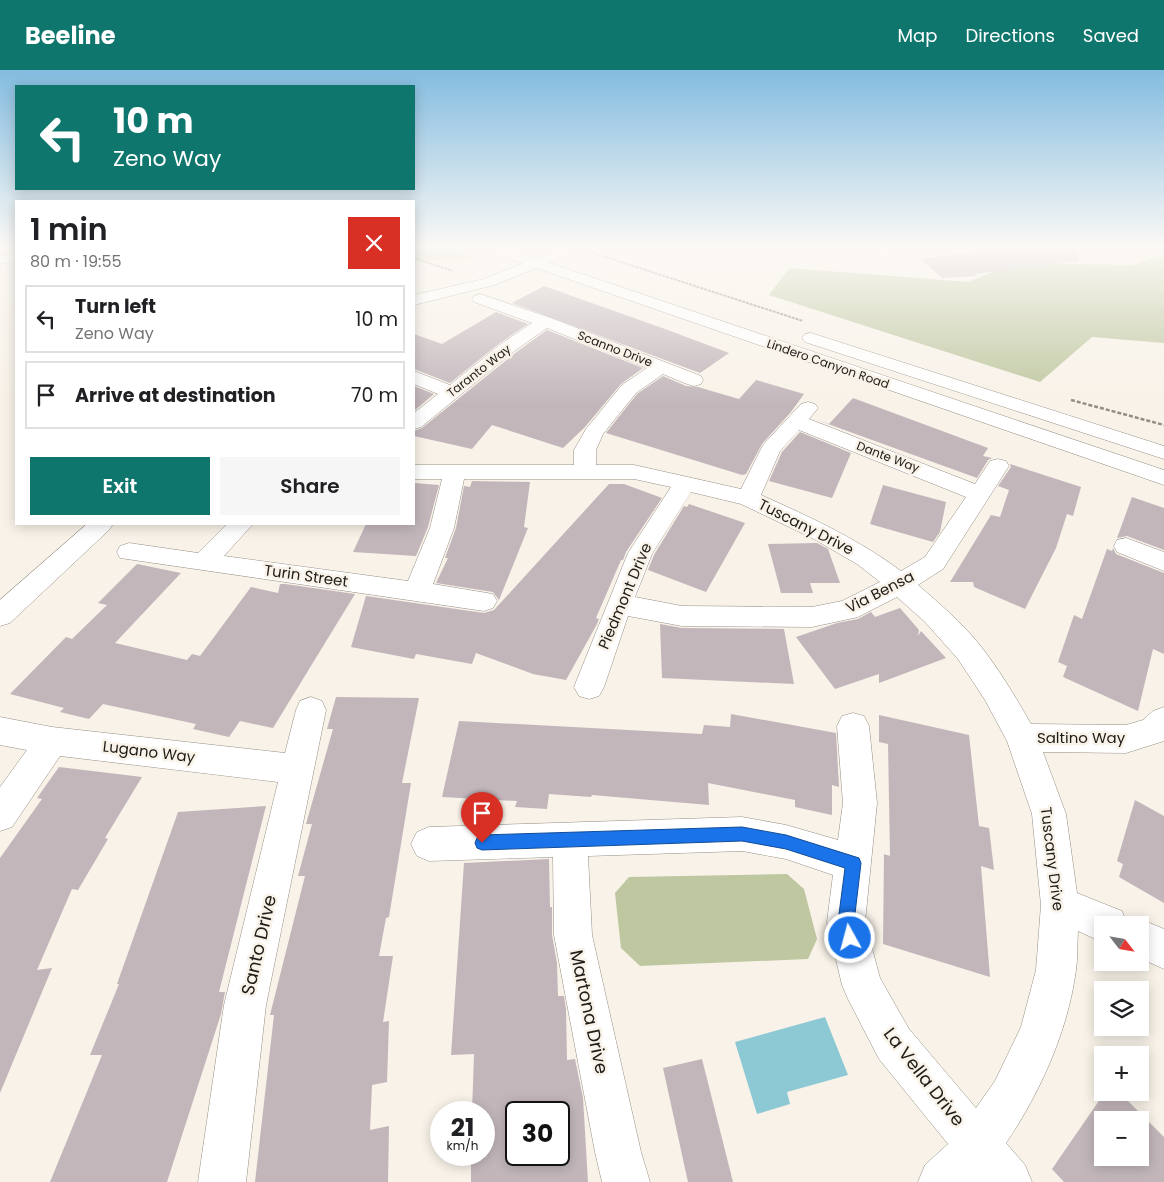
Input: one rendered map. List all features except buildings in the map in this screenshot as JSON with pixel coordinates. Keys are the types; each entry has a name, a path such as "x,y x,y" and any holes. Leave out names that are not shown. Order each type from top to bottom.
{"street":[{"name":"Scanno Drive","path":"496,300 545,322 694,380"},
{"name":"Lindero Canyon Road","path":"660,300 1164,478"},
{"path":"693,300 748,318"},
{"name":"Taranto Way","path":"415,423 507,348 545,322"},
{"name":"Lindero Canyon Road","path":"795,333 1164,453"},
{"path":"585,472 585,450 593,433 629,389 661,367"},
{"path":"415,377 451,392"},
{"name":"Dante Way","path":"748,498 770,449 802,414 980,494"},
{"name":"Via Bensa","path":"619,604 682,616 812,617 848,610 900,584 934,562 998,466"},
{"path":"417,592 442,528 455,471"},
{"name":"Tuscany Drive","path":"415,472 634,472 748,498 821,532 866,558 900,584 935,615 968,651 996,691 1022,738 1049,814 1060,905 1056,970 1041,1031 1011,1097 971,1154 942,1182"},
{"name":"Piedmont Drive","path":"589,687 640,553 685,484"},
{"path":"3,610 100,525"},
{"path":"204,562 240,525"},
{"path":"1126,546 1164,562"},
{"name":"Turin Street","path":"129,552 484,601"},
{"name":"Santo Drive","path":"222,1182 246,1005 311,710"},
{"name":"Saltino Way","path":"1022,738 1126,739 1153,731 1164,720"},
{"name":"La Vella Drive","path":"853,726 860,803 846,922 862,985 894,1044 1008,1182"},
{"name":"Lugano Way","path":"0,731 52,741 298,769"},
{"path":"0,815 52,741"},
{"path":"429,844 742,834 786,842 853,863"},
{"name":"Martona Drive","path":"570,840 573,934 618,1152 626,1182"},
{"path":"1060,905 1094,919"},
{"path":"1149,942 1164,949"}],"green space":[{"path":"784,300 1164,300 1164,343 1092,337 1040,382"},
{"path":"787,874 804,889 817,939 808,959 640,966 621,948 615,893 629,877"}],"water":[{"path":"825,1017 848,1075 787,1092 790,1104 757,1114 735,1042"}],"route":[{"path":"482,843 742,834 786,842 853,863 846,922 850,938"}]}
